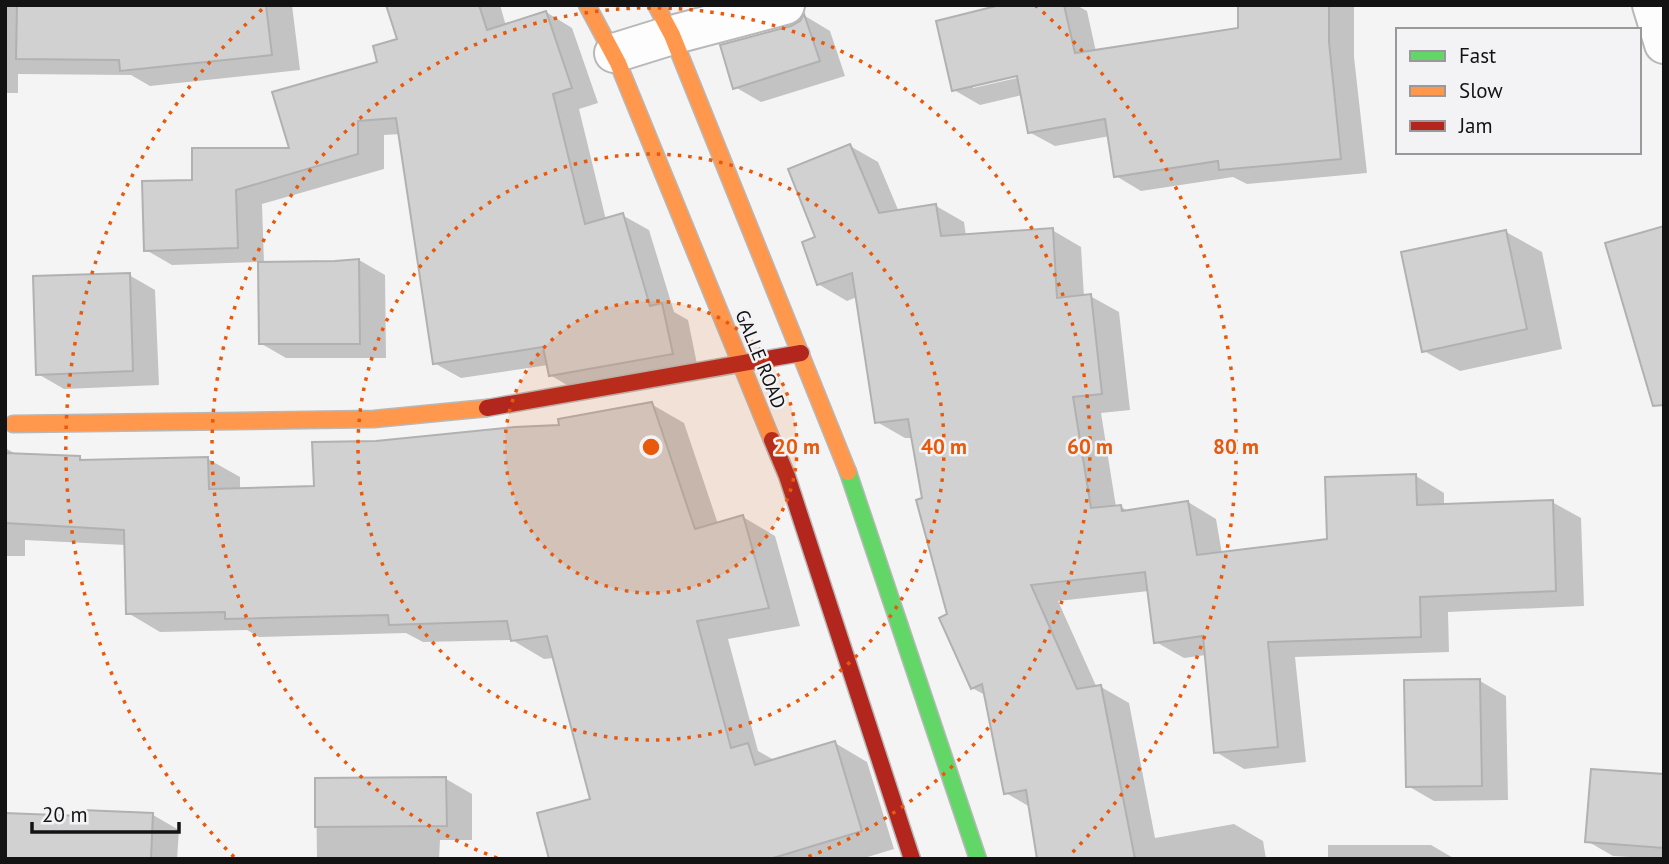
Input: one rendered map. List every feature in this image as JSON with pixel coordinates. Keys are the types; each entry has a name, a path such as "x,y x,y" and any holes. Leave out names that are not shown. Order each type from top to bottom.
{"main road":[{"name":"GALLE ROAD","path":"587,5 614,53 787,475 912,859"},
{"name":"GALLE ROAD","path":"664,20 842,455 978,859"},
{"path":"13,424 374,419 503,407 801,353"}],"street":[{"path":"614,53 664,20 785,5"},
{"path":"1652,5 1664,44"}],"building":[{"path":"17,5 266,5 272,55 120,71 119,60 16,59"},
{"path":"386,5 479,5 487,30 546,11 572,88 553,94 585,224 623,213 650,306 662,303 673,354 549,376 543,347 433,364 396,118 358,121 358,154 236,190 238,248 144,251 142,181 192,180 192,148 289,148 272,92 377,62 373,46 397,39"},
{"path":"1000,5 1064,5 1075,53 1238,28 1238,5 1329,5 1329,42 1341,159 1219,170 1218,161 1114,177 1105,119 1028,133 1017,76 952,91 936,21"},
{"path":"804,14 820,61 733,89 720,45 791,26 800,21"},
{"path":"850,144 879,213 936,204 941,236 1053,228 1057,298 1091,294 1102,394 1073,397 1091,508 1121,505 1122,511 1188,501 1197,555 1327,539 1325,477 1416,474 1417,505 1553,500 1556,591 1420,597 1421,637 1268,642 1278,747 1214,753 1203,636 1154,643 1145,572 1031,585 1077,689 1101,685 1135,859 1037,859 1026,790 1004,794 982,684 971,689 939,618 947,614 916,500 922,498 908,419 875,423 852,273 817,285 802,242 815,237 788,169"},
{"path":"1664,226 1664,405 1653,406 1605,243"},
{"path":"1506,230 1527,329 1422,352 1401,252"},
{"path":"359,259 360,344 259,344 258,262"},
{"path":"130,273 133,371 36,375 33,276"},
{"path":"652,402 695,529 743,515 769,608 697,621 731,748 748,743 755,765 835,741 862,831 770,859 549,859 537,813 590,799 547,636 511,641 507,621 389,625 388,615 225,619 225,612 126,614 124,530 5,523 5,453 80,456 80,460 208,457 209,489 314,486 312,442 376,441 559,425 558,419"},
{"path":"1480,679 1482,786 1406,787 1404,680"},
{"path":"1591,769 1664,774 1664,848 1585,842"},
{"path":"446,777 447,826 315,827 315,778"},
{"path":"82,810 153,813 151,859 5,859 5,813 82,816"}],"traffic: fast":[{"path":"848,472 978,859"}],"traffic: slow":[{"path":"587,5 618,63 772,440"},
{"path":"656,5 672,35 848,472"},
{"path":"13,424 374,419 487,408"}],"traffic: jam":[{"path":"487,408 801,353"},
{"path":"772,440 787,476 912,859"}]}
